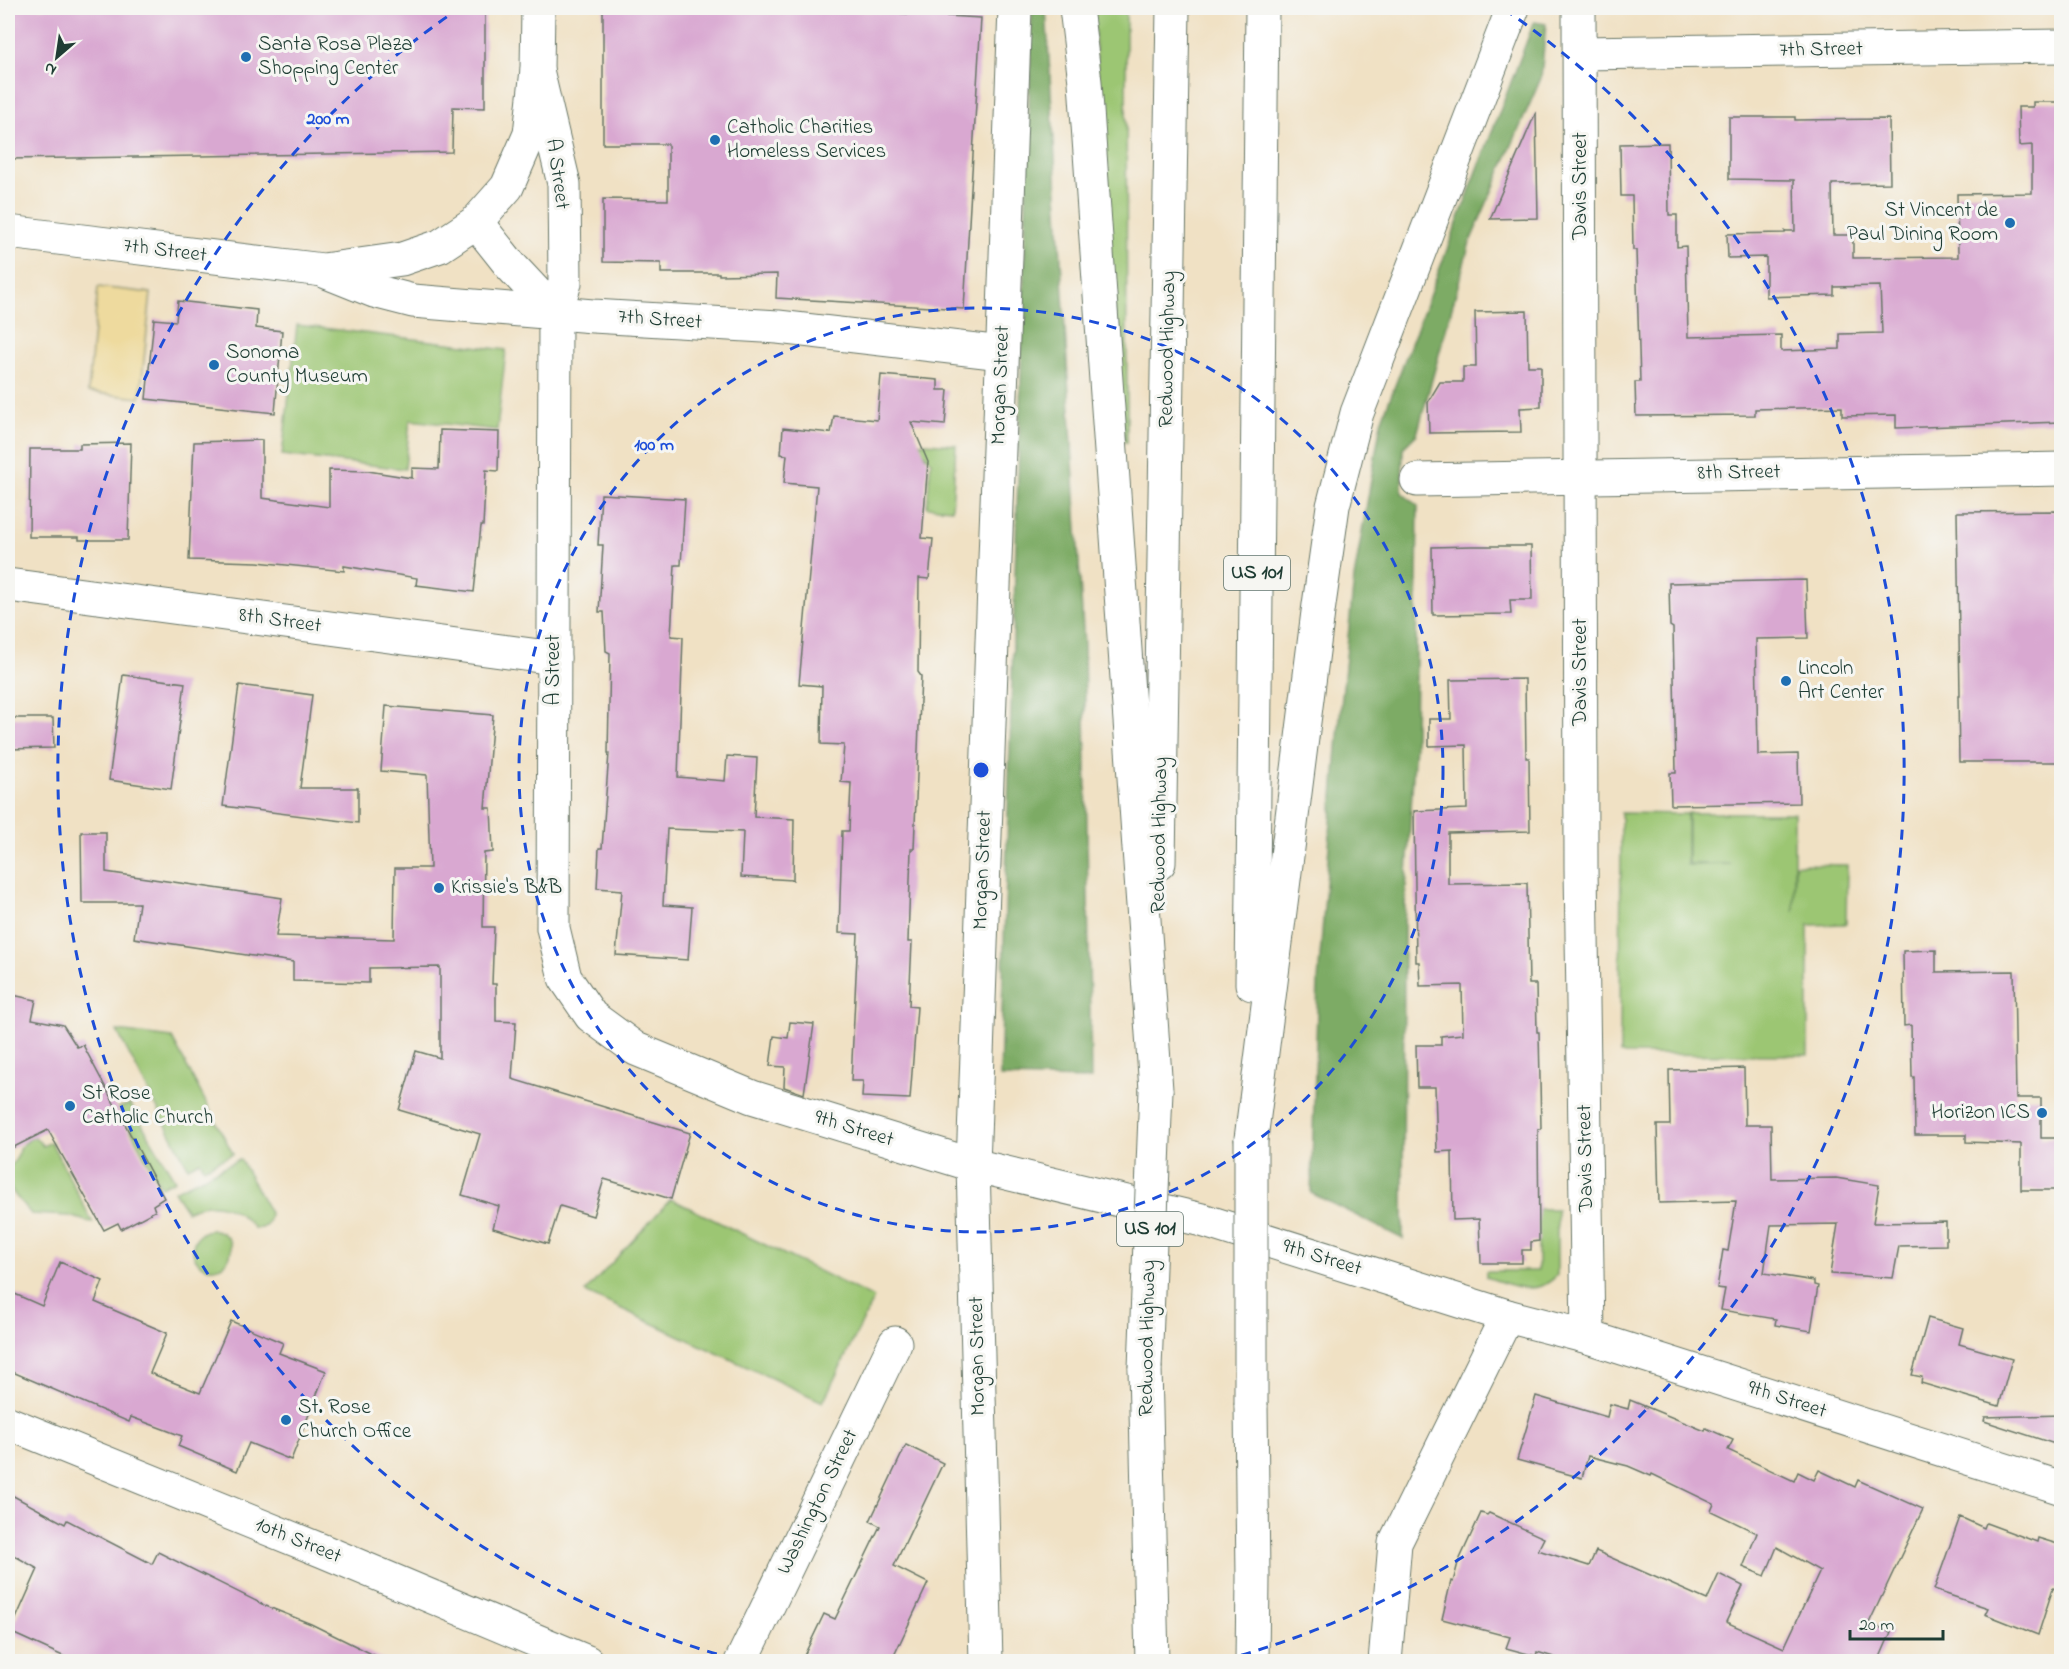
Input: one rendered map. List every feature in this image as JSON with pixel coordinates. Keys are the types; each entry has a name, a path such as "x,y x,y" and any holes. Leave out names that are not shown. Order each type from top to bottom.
{"main road":[{"name":"A Street","path":"476,222 507,187 530,134 537,70 538,8"},
{"name":"Morgan Street","path":"986,1662 972,1165 1015,8"},
{"path":"1076,8 1086,94 1156,1089"},
{"name":"Redwood Highway","path":"1150,1662 1152,1626 1145,1368 1156,1089 1173,8"},
{"name":"US 101","path":"1252,1662 1251,1139 1262,8"},
{"path":"1251,1139 1333,506 1357,413 1513,8"},
{"name":"Davis Street","path":"1579,8 1581,476 1570,868 1588,1337"},
{"name":"7th Street","path":"1580,53 2061,46"},
{"name":"A Street","path":"537,70 564,184 565,283 555,314 553,928 565,978 591,1016"},
{"name":"7th Street","path":"8,232 323,270 402,259 440,246 476,222"},
{"path":"476,222 511,266 555,314"},
{"name":"7th Street","path":"323,270 374,291 413,301 555,314 778,327 1002,353"},
{"name":"8th Street","path":"1417,480 2061,469"},
{"name":"8th Street","path":"8,585 554,658"},
{"name":"9th Street","path":"591,1016 636,1049 752,1097 972,1165 1202,1220 1507,1316 1588,1337 2061,1488"},
{"path":"1390,1660 1395,1544 1507,1316"},
{"name":"Washington Street","path":"741,1662 895,1343"},
{"name":"10th Street","path":"8,1423 334,1555 587,1662"},
{"path":"1253,1578 1259,1662"}],"green space":[{"path":"1032,8 1046,8 1084,647 1091,1079 1000,1077"},
{"path":"1093,8 1126,8 1127,442 1124,442"},
{"path":"1534,22 1546,24 1541,78 1470,242 1417,434 1403,448 1402,493 1418,506 1415,743 1404,924 1403,1239 1311,1193 1318,981 1338,736 1354,578 1381,422"},
{"path":"297,325 506,350 497,430 410,420 405,469 282,455"},
{"path":"894,441 956,445 952,509 927,507 931,461 922,451"},
{"path":"1621,813 1687,814 1687,865 1731,864 1688,864 1688,813 1794,813 1794,912 1795,864 1847,865 1846,924 1808,925 1808,1055 1620,1054"},
{"path":"117,1031 172,1038 233,1154 204,1168 200,1161 188,1167"},
{"path":"130,1104 175,1180 161,1187 119,1108"},
{"path":"34,1136 43,1146 51,1142 93,1223 69,1216 31,1214 13,1193 7,1181 9,1169 17,1157 19,1148"},
{"path":"240,1159 270,1213 266,1225 254,1228 240,1214 224,1206 206,1205 187,1211 174,1191"},
{"path":"671,1199 874,1298 823,1402 585,1292"},
{"path":"1538,1209 1557,1209 1557,1275 1549,1282 1532,1288 1514,1286 1486,1277 1486,1271 1538,1271"},
{"path":"212,1230 226,1235 231,1249 226,1263 212,1268 198,1263 193,1249 198,1235"}],"sand":[{"path":"98,287 151,293 140,398 88,392"}],"building":[{"name":"Santa Rosa Plaza Shopping Center","path":"8,8 485,8 485,108 453,107 452,152 8,159"},
{"path":"603,8 808,8 981,18 964,309 776,298 777,274 661,273 661,263 603,262 603,199 668,200 668,144 603,144"},
{"path":"2033,102 2061,102 2061,422 1896,428 1896,415 1842,416 1842,407 1755,409 1755,415 1636,416 1635,382 1640,382 1636,250 1633,250 1632,196 1621,196 1620,144 1668,143 1669,215 1677,215 1677,247 1686,246 1688,337 1781,335 1781,351 1840,349 1840,334 1882,333 1880,286 1834,287 1834,295 1766,297 1766,257 1728,258 1727,234 1795,231 1794,180 1729,179 1729,117 1795,117 1795,120 1889,119 1890,183 1832,184 1833,235 1853,235 1853,258 1958,257 1957,194 2032,193 2032,145 2019,146 2018,107 2033,107"},
{"path":"1536,112 1538,218 1490,219"},
{"name":"Sonoma County Museum","path":"178,301 257,310 256,328 282,331 275,413 146,399 154,319 176,321"},
{"path":"1527,311 1528,366 1541,366 1541,407 1520,408 1521,432 1429,433 1428,402 1440,382 1463,382 1463,367 1476,367 1475,312"},
{"path":"881,375 938,380 938,390 948,390 945,425 911,422 928,462 922,538 933,539 929,579 919,578 918,672 921,676 908,942 912,942 909,1006 917,1007 910,1099 862,1097 863,1081 851,1081 858,934 839,933 842,831 849,831 851,783 841,782 844,745 821,744 822,686 799,684 817,486 784,483 787,455 781,454 783,428 831,433 834,416 877,420"},
{"path":"440,430 499,432 498,471 486,470 483,526 481,526 474,592 416,585 417,578 344,566 344,571 257,562 189,560 194,442 262,440 262,498 329,507 329,470 368,471 412,478 412,468 439,469"},
{"path":"131,443 128,540 29,537 30,449 80,449 80,444"},
{"path":"601,494 685,499 681,565 675,565 671,636 683,637 678,777 725,781 727,756 757,758 754,817 794,819 793,880 741,877 743,832 667,829 663,905 692,907 688,960 616,955 622,890 597,888 609,753 610,653 606,651 604,612 599,612 603,545 598,545"},
{"path":"2061,511 2061,762 1959,762 1957,512"},
{"path":"1531,546 1532,600 1510,600 1511,614 1433,615 1432,547"},
{"path":"1806,580 1808,638 1756,639 1758,755 1798,754 1799,803 1671,805 1670,773 1676,773 1673,628 1670,626 1669,583"},
{"path":"123,675 185,683 171,789 109,780"},
{"path":"1525,679 1530,831 1448,833 1448,884 1527,883 1529,984 1536,984 1541,1129 1538,1129 1539,1241 1531,1242 1531,1250 1522,1250 1522,1263 1481,1263 1479,1219 1453,1220 1452,1151 1437,1152 1435,1087 1417,1087 1416,1045 1441,1045 1441,1036 1463,1034 1462,985 1420,986 1419,962 1416,962 1414,811 1467,809 1466,745 1429,746 1429,719 1451,719 1450,680"},
{"path":"239,685 312,695 300,788 358,788 358,823 223,806"},
{"path":"386,706 493,715 485,808 491,808 493,852 484,853 483,927 494,927 492,984 496,984 496,1021 516,1022 512,1079 690,1133 671,1199 604,1179 593,1216 560,1206 548,1244 493,1228 499,1206 462,1195 480,1134 399,1110 416,1051 440,1058 440,967 369,968 369,983 293,981 293,962 134,938 139,903 82,903 81,832 106,832 106,872 282,898 276,936 394,939 395,868 430,868 427,775 381,771"},
{"path":"8,718 53,718 54,748 8,749"},
{"path":"1936,950 1936,972 2014,971 2016,1098 2041,1098 2041,1138 2061,1138 2061,1190 2021,1190 2021,1144 1966,1142 1966,1135 1915,1135 1911,1025 1904,1026 1903,951"},
{"name":"St Rose Catholic Church","path":"8,994 36,1000 32,1019 63,1025 77,1047 83,1045 164,1198 153,1205 155,1211 121,1229 118,1223 104,1230 48,1130 8,1150"},
{"path":"790,1022 814,1024 804,1094 784,1087 785,1067 770,1066 774,1036 788,1038"},
{"path":"1744,1068 1745,1125 1771,1125 1772,1179 1836,1178 1879,1185 1873,1223 1946,1222 1946,1245 1899,1246 1893,1278 1830,1274 1838,1224 1771,1225 1764,1273 1814,1281 1814,1285 1818,1286 1811,1331 1775,1325 1776,1319 1721,1310 1725,1289 1717,1288 1723,1250 1728,1251 1736,1201 1659,1203 1657,1125 1670,1125 1669,1070"},
{"path":"60,1262 103,1281 95,1302 167,1333 150,1373 200,1393 231,1321 283,1343 279,1353 326,1371 291,1460 249,1443 237,1471 178,1446 182,1436 131,1417 129,1422 8,1370 8,1291 42,1306"},
{"path":"1928,1318 1963,1328 1959,1344 2012,1359 1999,1406 1921,1383 1922,1377 1912,1375"},
{"path":"1536,1396 1607,1417 1610,1404 1628,1409 1630,1400 1733,1440 1728,1450 1794,1481 1798,1472 1814,1480 1819,1470 1855,1487 1858,1480 1923,1509 1869,1623 1891,1632 1878,1662 1570,1662 1537,1652 1536,1656 1506,1648 1510,1637 1442,1619 1451,1581 1453,1582 1458,1563 1481,1513 1487,1515 1489,1513 1544,1538 1538,1550 1589,1566 1596,1551 1707,1600 1719,1574 1743,1586 1726,1622 1784,1648 1820,1571 1777,1547 1765,1576 1743,1567 1757,1533 1711,1511 1714,1504 1652,1474 1651,1476 1628,1466 1588,1456 1582,1478 1517,1460"},
{"path":"2061,1415 2061,1446 1984,1421 1985,1417"},
{"path":"906,1445 943,1463 894,1566 928,1583 891,1662 801,1662 824,1614 835,1619 880,1526 870,1521"},
{"path":"8,1493 65,1524 67,1520 152,1564 158,1552 266,1606 311,1624 388,1662 76,1662 10,1632 38,1569 8,1552"},
{"path":"1960,1517 1984,1528 1986,1523 2037,1542 2038,1538 2061,1545 2061,1591 2053,1588 2038,1635 1985,1614 1988,1608 1934,1590"}],"place":[{"name":"Santa Rosa Plaza Shopping Center","path":"246,57"},
{"name":"Catholic Charities Homeless Services","path":"715,140"},
{"name":"St Vincent de Paul Dining Room","path":"2010,223"},
{"name":"Sonoma County Museum","path":"214,365"},
{"name":"Lincoln Art Center","path":"1786,681"},
{"name":"Krissie's B&B","path":"439,888"},
{"name":"St Rose Catholic Church","path":"70,1106"},
{"name":"Horizon ICS","path":"2042,1113"},
{"name":"St. Rose Church Office","path":"286,1420"}]}
